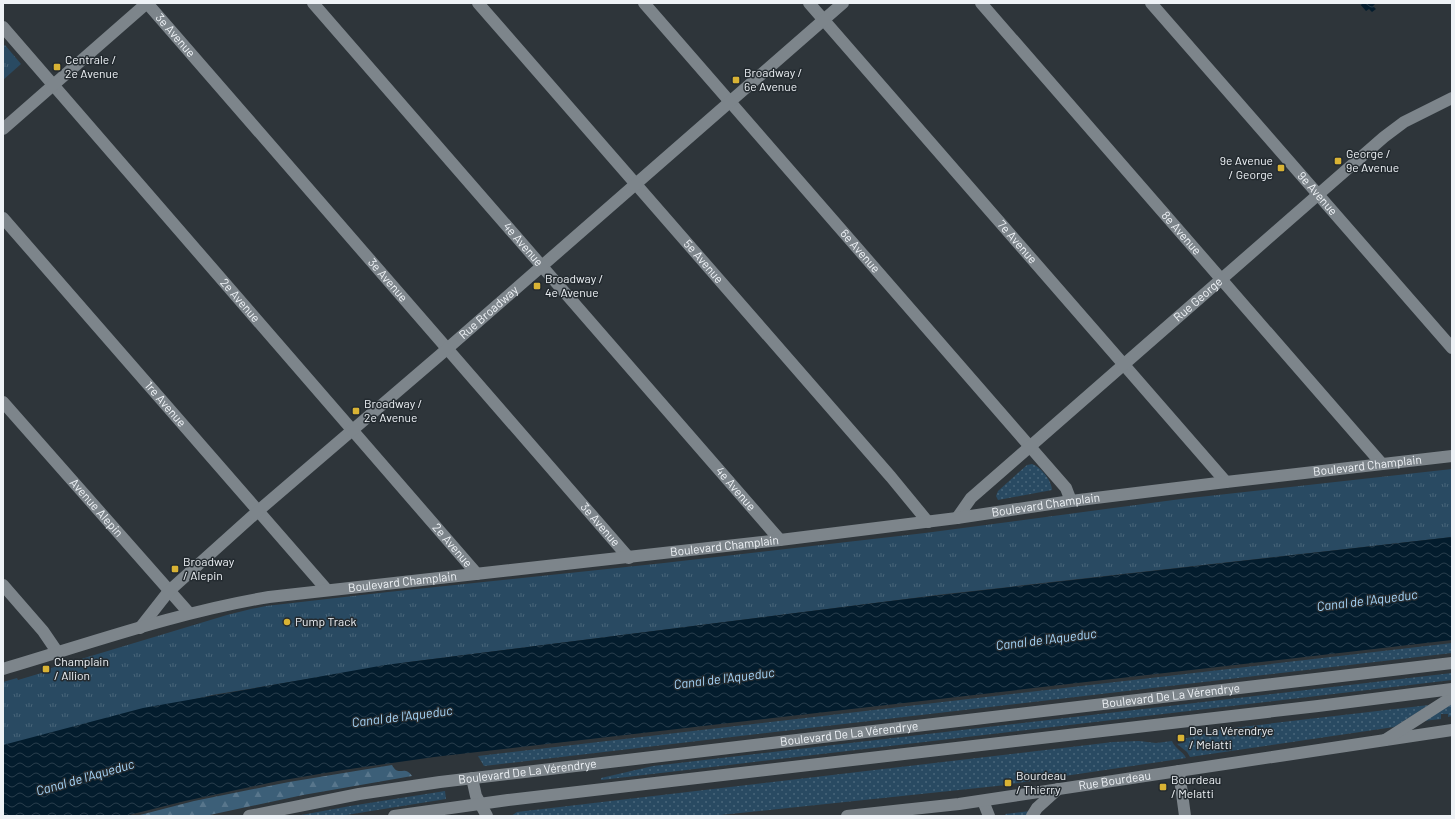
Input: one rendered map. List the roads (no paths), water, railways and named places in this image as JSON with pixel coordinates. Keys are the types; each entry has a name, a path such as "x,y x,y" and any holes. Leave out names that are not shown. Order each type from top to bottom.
{"street":[{"path":"3,129 147,3"},
{"name":"3e Avenue","path":"147,3 629,558"},
{"name":"4e Avenue","path":"313,3 780,540"},
{"name":"5e Avenue","path":"478,3 891,477 928,522"},
{"name":"6e Avenue","path":"644,3 1066,488 1070,501"},
{"name":"7e Avenue","path":"809,3 1226,482"},
{"name":"Rue Broadway","path":"140,628 169,591 258,511 448,348 843,3"},
{"name":"8e Avenue","path":"981,3 1382,464"},
{"name":"9e Avenue","path":"1151,3 1452,348"},
{"name":"2e Avenue","path":"3,27 477,574"},
{"name":"Rue George","path":"957,518 971,498 1384,137 1404,122 1452,98"},
{"name":"1re Avenue","path":"3,218 327,590"},
{"name":"Avenue Alepin","path":"3,402 189,613"},
{"name":"Boulevard Champlain","path":"3,669 189,613 232,603 327,590 629,558 780,540 928,522 1070,501 1452,456"},
{"path":"3,585 43,631 58,653"},
{"name":"Boulevard De La Vérendrye","path":"249,816 359,794 440,782 1452,663"},
{"path":"394,816 480,804 1452,689"},
{"path":"1385,740 1452,697"},
{"name":"Rue Bourdeau","path":"847,816 983,800 1179,772 1452,730"},
{"path":"1179,772 1185,816"},
{"path":"472,778 476,796 487,816"},
{"path":"1032,816 1037,808 1058,789"},
{"path":"983,800 989,816"}],"water":[{"path":"1359,3 1374,3 1375,4 1373,6 1376,9 1372,12 1369,9 1366,11"},
{"name":"Canal de l'Aqueduc","path":"1452,537 1452,640 434,757 278,781 185,801 125,816 3,816 3,745 143,708 385,665 907,599"}],"place":[{"name":"Centrale / 2e Avenue","path":"57,67"},
{"name":"Broadway / 6e Avenue","path":"736,80"},
{"name":"George / 9e Avenue","path":"1338,161"},
{"name":"9e Avenue / George","path":"1281,168"},
{"name":"Broadway / 4e Avenue","path":"537,286"},
{"name":"Broadway / 2e Avenue","path":"356,411"},
{"name":"Broadway / Alepin","path":"175,569"},
{"name":"Pump Track","path":"287,622"},
{"name":"Champlain / Allion","path":"46,669"},
{"name":"De La Vérendrye / Melatti","path":"1181,738"},
{"name":"Bourdeau / Thierry","path":"1008,783"},
{"name":"Bourdeau / Melatti","path":"1163,787"}]}
